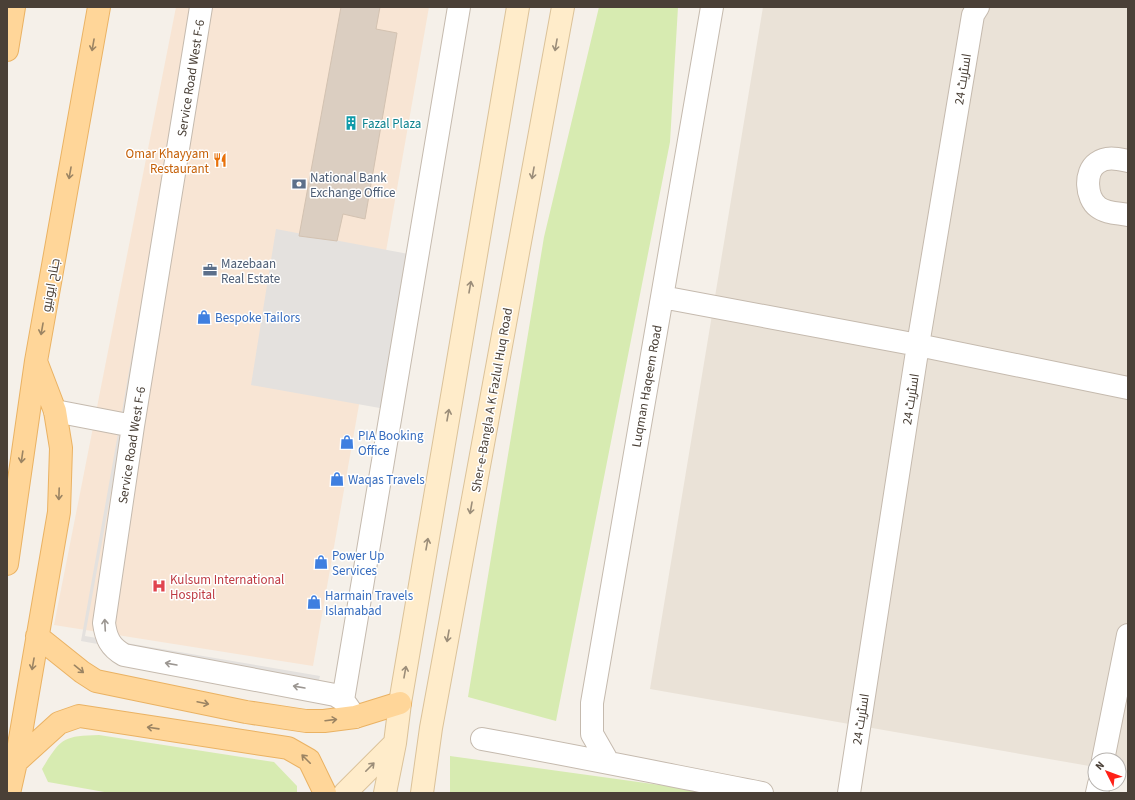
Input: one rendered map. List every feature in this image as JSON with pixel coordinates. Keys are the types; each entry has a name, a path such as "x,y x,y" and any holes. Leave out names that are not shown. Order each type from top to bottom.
{"main road":[{"path":"7,50 14,7"},
{"name":"جناح ایونیو","path":"7,564 36,361 99,7"},
{"path":"385,793 395,743 400,703 518,7"},
{"name":"Sher-e-Bangla A K Fazlul Huq Road","path":"422,793 431,728 563,7"},
{"path":"12,778 59,512 61,448 55,411 36,361"},
{"path":"38,636 82,672 96,681 246,712 306,721 324,721 349,708 400,703"},
{"path":"12,778 59,723 79,716 288,748 309,760 325,793"},
{"path":"431,728 434,793"},
{"path":"345,793 395,743"}],"street":[{"name":"Service Road West F-6","path":"202,7 134,426 104,623 109,642 114,649 124,655 335,695 349,708"},
{"path":"349,708 459,7"},
{"name":"Luqman Haqeem Road","path":"608,762 592,734 592,703 712,7"},
{"name":"اسٹریٹ 24","path":"849,793 918,345 973,15 978,7"},
{"path":"1128,161 1112,158 1097,163 1090,173 1088,187 1090,200 1099,208 1128,215"},
{"path":"662,297 918,345 1128,388"},
{"path":"55,411 134,426"},
{"path":"1106,752 1128,635"},
{"path":"482,739 608,762 641,770 762,793"}],"shaded area":[{"path":"176,7 429,7 313,666 54,625"},
{"path":"194,7 199,7 85,636 320,676 318,684 81,641"},
{"path":"763,7 1128,7 1128,773 1127,752 1087,752 1087,766 650,689"},
{"path":"276,229 419,256 391,410 251,385"}],"green space":[{"path":"599,7 678,7 670,142 556,721 468,697 544,237"},
{"path":"99,735 274,762 297,786 297,793 110,793 48,782 42,769 59,745 70,738 78,736"},
{"path":"450,756 718,793 450,793"}],"building":[{"name":"Fazal Plaza","path":"341,7 380,7 376,29 397,33 365,219 343,214 337,241 299,236"}],"place":[{"name":"Fazal Plaza","path":"351,123"},
{"name":"Omar Khayyam Restaurant","path":"220,160"},
{"name":"National Bank Exchange Office","path":"299,184"},
{"name":"Mazebaan Real Estate","path":"210,270"},
{"name":"Bespoke Tailors","path":"204,317"},
{"name":"PIA Booking Office","path":"347,442"},
{"name":"Waqas Travels","path":"337,479"},
{"name":"Power Up Services","path":"321,562"},
{"name":"Kulsum International Hospital","path":"159,586"},
{"name":"Harmain Travels Islamabad","path":"314,602"}]}
